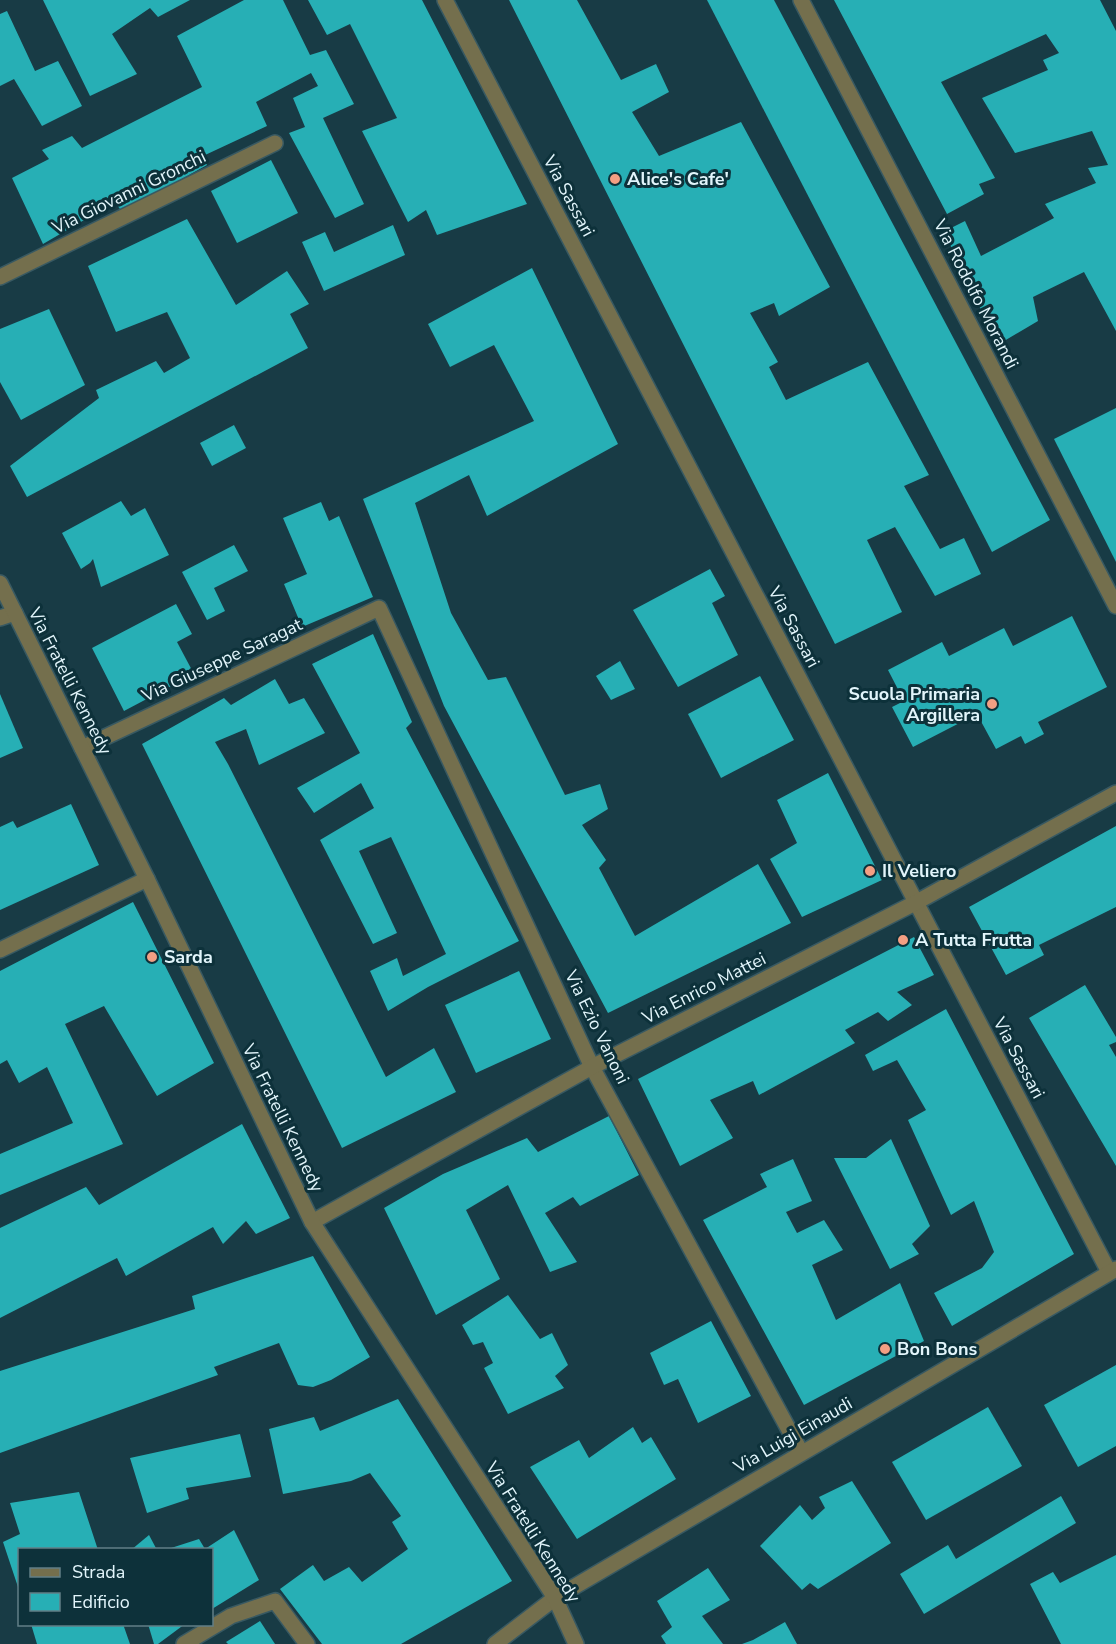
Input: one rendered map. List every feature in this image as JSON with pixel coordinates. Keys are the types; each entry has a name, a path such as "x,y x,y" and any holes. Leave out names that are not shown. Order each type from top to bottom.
{"street":[{"name":"Via Sassari","path":"445,0 915,903 1112,1270"},
{"name":"Via Rodolfo Morandi","path":"801,0 1116,606"},
{"name":"Via Giovanni Gronchi","path":"0,277 275,143"},
{"name":"Via Fratelli Kennedy","path":"0,583 7,615 82,748 312,1222 555,1598 576,1644"},
{"name":"Via Giuseppe Saragat","path":"82,748 380,608"},
{"name":"Via Ezio Vanoni","path":"380,608 592,1066 801,1452"},
{"name":"Via Enrico Mattei","path":"312,1222 592,1066 915,903 1116,793"},
{"path":"0,950 147,879"},
{"name":"Via Luigi Einaudi","path":"495,1644 555,1598 1112,1270"},
{"path":"184,1644 231,1616 275,1600 307,1644"}],"building":[{"path":"43,0 190,0 158,17 150,8 112,34 137,74 90,96"},
{"path":"244,0 283,0 310,55 326,50 354,104 323,118 364,204 335,218 289,133 305,127 293,98 318,86 311,73 256,102 267,126 203,156 207,165 122,212 115,202 43,244 12,178 49,159 42,150 72,136 82,148 202,87 177,36"},
{"path":"308,0 422,0 527,204 437,235 426,210 408,222 362,131 397,118 350,24 327,35"},
{"path":"509,0 577,0 621,80 656,64 669,92 632,112 659,156 741,122 830,287 779,316 774,303 750,313 778,362 769,367 786,400 868,362 929,475 904,486 940,549 964,538 981,574 935,596 895,527 867,540 902,612 835,644"},
{"path":"707,0 774,0 1050,520 992,552"},
{"path":"834,0 1100,0 1116,31 1116,331 1084,272 1033,297 1038,321 999,344 959,268 945,231 965,221 981,256 1054,218 1045,204 1096,183 1088,168 1108,165 1092,131 1015,153 982,98 1048,70 1043,60 1059,53 1046,34 941,82 995,178 979,184 984,194 947,214"},
{"path":"7,11 35,71 58,61 82,106 42,126 14,79 0,86 0,14"},
{"path":"271,160 298,213 237,243 211,191"},
{"path":"187,219 236,305 287,271 309,304 290,314 308,348 27,497 10,466 99,398 96,390 156,361 164,373 190,358 167,312 116,332 88,266"},
{"path":"393,225 405,255 324,291 302,242 325,232 334,252"},
{"path":"532,268 618,444 487,516 469,475 415,503 451,613 488,680 506,677 565,795 600,784 608,809 582,825 606,860 599,868 635,936 758,864 791,923 608,1013 444,706 363,499 534,421 494,345 450,367 428,324"},
{"path":"49,309 85,385 21,420 0,382 0,329"},
{"path":"1116,408 1116,562 1054,439"},
{"path":"234,425 246,448 212,466 200,443"},
{"path":"121,501 131,516 145,508 169,555 101,587 93,559 81,569 62,533"},
{"path":"321,502 329,521 339,516 373,597 302,627 284,584 307,574 283,518"},
{"path":"234,545 248,571 214,588 225,611 207,620 182,572"},
{"path":"710,569 725,596 712,603 738,655 678,687 633,610"},
{"path":"176,604 192,634 177,642 194,674 124,711 92,648"},
{"path":"1072,616 1107,687 1038,722 1044,734 1025,744 1021,736 996,749 977,714 913,747 892,707 904,701 888,670 942,642 949,656 1004,628 1013,646"},
{"path":"373,634 412,722 406,728 519,941 428,987 388,1011 370,971 397,958 403,976 446,954 391,837 359,851 397,933 373,944 320,840 374,808 361,783 314,813 297,788 360,753 312,664"},
{"path":"620,661 635,689 611,700 596,676"},
{"path":"760,676 794,740 721,778 688,714"},
{"path":"275,679 289,704 304,698 325,733 259,765 246,729 215,742 386,1077 434,1048 456,1092 342,1148 142,744 224,698 231,705"},
{"path":"0,694 23,748 0,758"},
{"path":"828,773 882,880 802,917 770,859 797,843 777,800"},
{"path":"71,804 99,865 0,910 0,827 13,821 17,828"},
{"path":"1116,826 1116,907 1039,945 1044,955 1006,975 969,907"},
{"path":"133,902 214,1063 157,1096 104,1006 65,1024 123,1144 0,1195 0,1154 73,1123 47,1067 19,1083 7,1060 0,1064 0,971"},
{"path":"914,937 934,975 897,992 912,1005 888,1021 878,1012 845,1030 855,1043 759,1095 753,1081 710,1100 733,1138 680,1166 638,1079"},
{"path":"519,971 551,1039 476,1073 445,1005"},
{"path":"1085,985 1116,1037 1116,1042 1109,1045 1116,1057 1116,1166 1029,1018"},
{"path":"946,1009 1074,1254 952,1326 934,1293 982,1268 994,1252 974,1201 951,1215 908,1120 926,1110 897,1060 873,1071 865,1055"},
{"path":"609,1116 639,1175 580,1206 573,1197 545,1213 577,1262 550,1272 508,1185 466,1210 500,1279 436,1315 384,1208 443,1174 527,1138 538,1152"},
{"path":"242,1124 290,1218 256,1234 246,1221 223,1244 213,1227 126,1276 117,1258 0,1318 0,1228 86,1187 99,1205"},
{"path":"891,1139 930,1226 912,1244 919,1254 890,1269 834,1158 866,1158"},
{"path":"793,1159 812,1201 786,1212 797,1233 824,1220 843,1250 812,1265 836,1320 900,1283 924,1341 804,1405 703,1220 767,1187 760,1174"},
{"path":"313,1256 370,1357 331,1380 313,1387 298,1385 279,1343 214,1367 218,1375 0,1453 0,1371 195,1309 192,1296"},
{"path":"508,1295 540,1339 552,1333 568,1365 555,1376 564,1388 508,1414 484,1368 493,1363 483,1342 473,1345 462,1325"},
{"path":"711,1321 751,1396 698,1423 678,1379 664,1385 650,1353"},
{"path":"1116,1365 1116,1446 1078,1467 1044,1405"},
{"path":"398,1399 512,1581 401,1644 322,1644 280,1589 313,1565 324,1581 349,1567 362,1582 408,1549 392,1522 401,1516 370,1473 351,1481 283,1494 269,1429 314,1417 320,1431"},
{"path":"988,1407 1022,1466 926,1520 892,1462"},
{"path":"633,1427 642,1443 651,1437 676,1479 577,1539 530,1467 579,1440 589,1458"},
{"path":"240,1434 251,1477 186,1488 189,1499 147,1513 130,1458"},
{"path":"852,1481 891,1543 818,1589 810,1583 802,1590 760,1546 800,1505 812,1520 825,1508 819,1497"},
{"path":"79,1492 97,1548 18,1548 18,1587 3,1542 20,1534 10,1503"},
{"path":"1061,1496 1076,1523 924,1614 900,1574 948,1545 956,1559"},
{"path":"234,1530 259,1580 213,1608 213,1548 207,1548"},
{"path":"149,1535 156,1548 133,1548"},
{"path":"199,1539 204,1548 171,1548"},
{"path":"1116,1555 1116,1644 1061,1644 1030,1584 1053,1572 1060,1583"},
{"path":"708,1568 730,1600 702,1616 723,1644 666,1644 661,1636 672,1627 657,1601"},
{"path":"260,1621 275,1644 228,1644 226,1642"},
{"path":"785,1622 797,1644 742,1644 753,1640"},
{"path":"32,1626 124,1626 130,1644 37,1644"},
{"path":"149,1626 182,1626 158,1644 154,1644"}],"place":[{"name":"Alice's Cafe'","path":"615,179"},
{"name":"Scuola Primaria Argillera","path":"992,704"},
{"name":"Il Veliero","path":"870,871"},
{"name":"A Tutta Frutta","path":"903,940"},
{"name":"Sarda","path":"152,957"},
{"name":"Bon Bons","path":"885,1349"}]}
